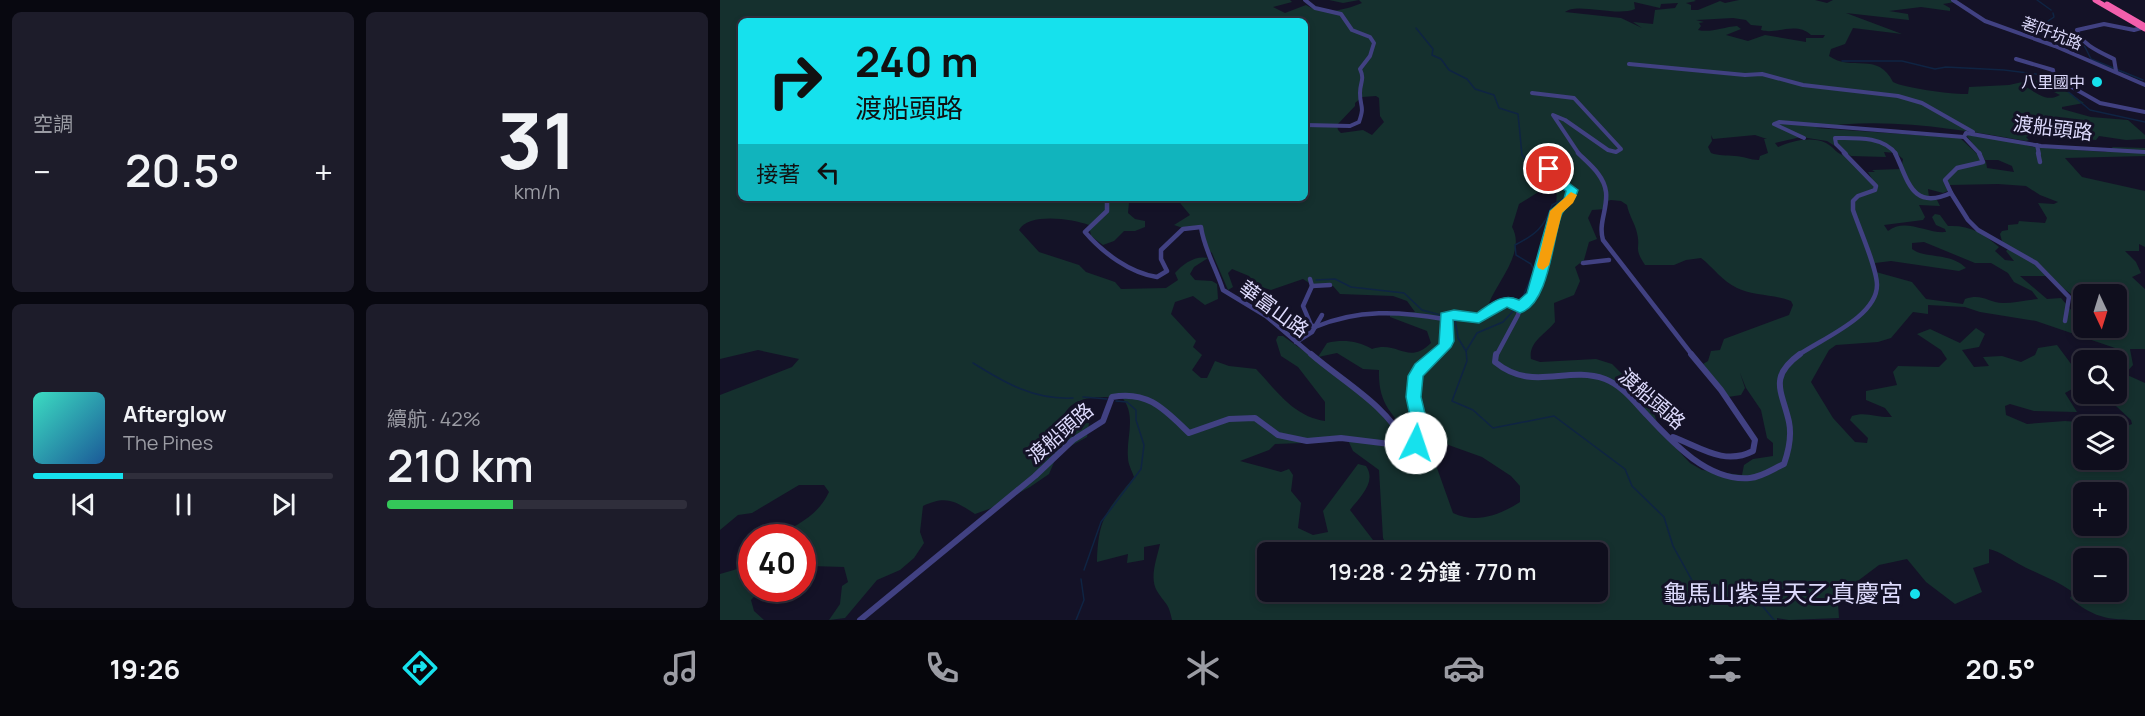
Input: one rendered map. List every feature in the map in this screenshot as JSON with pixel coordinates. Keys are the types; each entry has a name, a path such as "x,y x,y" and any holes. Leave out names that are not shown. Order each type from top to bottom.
{"highway":[{"path":"2097,0 2145,27"}],"street":[{"path":"1305,0 1315,8 1341,14 1352,30 1370,37 1374,43 1371,56 1360,69 1364,78 1360,93 1364,108 1359,122 1350,126 1308,125"},
{"name":"荖阡坑路","path":"1953,0 1985,21 2117,69 2144,83"},
{"path":"2117,69 2114,59 2082,40 2078,35 2078,30 2104,24 2133,30 2145,27"},
{"name":"荖阡坑路","path":"2016,59 2052,70 2054,77 2096,101 2145,112"},
{"path":"1629,64 1762,74 1803,85 1898,96 1922,103 1974,133"},
{"path":"1532,93 1548,97 1564,94 1574,98 1621,149 1616,152 1609,151 1576,131 1562,116 1553,115 1579,154 1595,168 1606,191 1600,229 1603,240 1662,319 1721,390 1755,440 1753,451 1736,460 1722,457 1668,435"},
{"path":"1804,138 1774,124 1779,122 1964,137 1978,150 1983,162 1956,166 1950,170 1945,180 1957,200 1958,208 1976,228 2036,263 2051,277 2062,293 2069,297 2065,321"},
{"path":"1964,137 1966,133 1974,133"},
{"name":"渡船頭路","path":"1974,133 2037,145 2145,152"},
{"name":"渡船頭路","path":"1520,308 1518,317 1496,349 1495,362 1506,372 1532,378 1605,379 1628,395 1668,435 1708,467 1735,478 1763,475 1784,464 1790,448 1789,423 1779,390 1782,370 1786,364 1814,344 1869,309 1874,302 1877,284 1853,210 1853,201 1858,196 1875,190 1876,186 1836,144 1835,138 1845,136 1885,143 1896,152 1904,182 1911,191 1926,197 1940,197 1951,193"},
{"path":"2037,145 2040,162"},
{"path":"1296,342 1315,327 1344,316 1386,312 1445,318 1454,315 1479,318 1504,302 1512,302 1520,308 1534,296 1556,211 1569,201 1572,190 1561,183 1558,172 1549,169"},
{"name":"華富山路","path":"1107,201 1107,211 1085,232 1098,246 1146,274 1161,276 1167,272 1161,259 1161,250 1183,229 1192,226 1201,227 1204,247 1213,260 1223,290 1266,316 1345,383 1368,396 1401,434 1407,445"},
{"path":"1583,263 1610,260"},
{"path":"1315,327 1307,319 1303,306 1311,282 1330,285"},
{"path":"1340,309 1344,316"},
{"path":"1315,327 1322,315"},
{"path":"1407,445 1416,443 1421,430 1413,397 1416,376 1420,368 1444,347 1447,341 1445,318"},
{"name":"渡船頭路","path":"860,620 1035,476 1073,440 1103,421 1112,397 1128,394 1158,404 1189,434 1229,419 1255,418 1278,435 1307,441 1341,438 1407,445"}],"green space":[{"path":"720,0 1290,0 1292,2 1273,7 1285,13 1306,5 1327,11 1341,10 1362,3 1359,0 1694,0 1696,1 1686,3 1691,5 1691,10 1698,10 1720,1 1725,3 1739,0 1815,0 1827,3 1833,0 1952,0 1955,2 1943,4 1950,8 1950,11 1921,7 1889,11 1908,14 1909,20 1846,13 1902,34 1853,28 1845,44 1831,49 1829,56 1846,62 1872,64 1887,73 1893,82 1918,89 1968,94 1969,87 2009,85 2027,81 2031,83 2024,86 2041,96 2050,98 2060,95 2036,83 2036,80 2064,89 2084,103 2062,107 2062,109 2091,117 2128,120 2145,135 2145,139 2126,140 2099,136 2096,140 2031,135 2026,137 2029,140 2026,141 1947,128 1867,123 1816,128 1960,138 1986,162 1987,168 2014,172 2012,166 1998,160 1985,160 1966,135 2003,139 2033,147 2106,152 2113,147 2145,148 2145,156 2065,158 2082,177 2145,191 2145,247 2139,244 2139,251 2125,251 2136,262 2141,273 2132,277 2145,289 2145,349 2130,349 2133,365 2127,372 2127,350 2115,350 2115,348 2086,338 2127,338 2127,284 2073,284 2073,295 2046,276 2020,276 2047,299 2061,298 2073,312 2073,334 2036,321 1980,312 1965,307 1928,305 1928,314 1913,312 1891,338 1878,342 1836,345 1829,350 1811,382 1833,418 1855,442 1867,443 1868,438 1850,420 1852,416 1862,414 1892,417 1885,408 1866,400 1866,391 1897,385 1893,372 1898,366 1939,367 1947,359 1941,350 1917,334 1930,329 1960,343 1976,328 1985,334 1979,347 1962,350 1974,367 1989,366 1983,357 2002,356 2021,362 2035,355 2038,348 2057,345 2073,367 2073,388 2065,393 2077,412 2034,411 2010,404 2005,406 2006,415 2027,424 2073,422 2073,470 2127,470 2127,426 2132,424 2131,420 2114,404 2127,404 2127,375 2145,383 2145,620 2123,620 2096,615 2075,602 2127,602 2127,548 2073,548 2073,592 2001,553 1989,549 1989,563 1973,568 1982,592 1955,604 1926,582 1907,559 1879,565 1855,583 1837,589 1839,618 1789,620 1777,618 1777,620 1172,620 1154,580 1154,568 1160,544 1144,547 1144,560 1127,563 1128,554 1097,562 1102,524 1117,498 1134,477 1128,460 1129,412 1122,397 1113,397 1085,399 1070,406 1061,422 1066,425 1089,423 1087,437 1058,453 1049,474 1030,487 975,514 962,506 944,500 923,506 920,532 924,543 914,558 900,570 877,580 845,618 829,620 840,604 842,586 848,582 844,567 816,566 816,524 798,524 819,508 829,492 824,485 799,485 752,513 738,515 720,530 720,395 792,367 799,359 758,350 720,359","holes":["1634,2 1660,8 1661,4 1678,3 1675,8 1655,10 1653,24 1633,22 1642,28 1621,18 1565,12 1578,8 1618,11 1635,9","738,18 1308,18 1308,201 1178,201 1190,215 1174,225 1183,228 1201,227 1204,230 1203,245 1212,253 1228,290 1233,287 1228,273 1232,269 1249,276 1258,286 1271,290 1303,279 1314,286 1333,286 1340,294 1393,296 1407,301 1415,312 1390,314 1390,317 1427,331 1431,343 1423,349 1409,353 1381,347 1372,349 1356,343 1339,341 1327,343 1318,357 1337,353 1363,369 1379,370 1379,382 1384,400 1413,439 1416,441 1429,438 1482,457 1511,476 1520,486 1520,502 1504,511 1479,518 1453,513 1437,468 1426,455 1406,445 1394,423 1364,394 1283,336 1278,336 1276,340 1281,356 1298,367 1325,402 1325,421 1304,414 1295,408 1256,369 1229,366 1215,361 1207,378 1201,378 1192,370 1202,355 1193,347 1196,341 1171,314 1175,302 1193,296 1205,305 1218,299 1217,284 1212,281 1195,280 1190,274 1194,267 1208,258 1194,259 1186,264 1175,273 1178,280 1166,288 1121,289 1115,282 1086,272 1079,265 1039,252 1019,230 1024,224 1041,219 1073,221 1089,225 1091,236 1103,245 1114,241 1124,231 1135,231 1145,227 1145,221 1135,219 1128,213 1129,202 1132,201 738,201","1733,18 1746,20 1751,25 1762,26 1761,30 1799,29 1811,35 1825,35 1823,38 1806,38 1806,42 1765,35 1748,41 1726,35 1741,29 1737,26 1703,31 1698,30 1701,26 1699,23 1704,22 1696,20","1376,96 1379,98 1380,116 1384,122 1372,135 1363,130 1341,133 1337,125 1362,97","1711,135 1713,139 1755,135 1767,139 1764,139 1768,153 1760,156 1759,160 1720,155 1711,153 1708,147 1712,141","1801,137 1827,141 1851,156 1886,157 1884,152 1896,153 1903,159 1901,169 1868,172 1872,179 1846,156 1826,143 1808,140 1778,147 1775,143","1534,162 1552,166 1556,184 1556,202 1550,237 1522,305 1489,303 1513,256 1516,246 1512,227 1519,204 1548,186 1549,176 1531,173 1525,167","1950,185 2026,186 2058,202 2038,203 2047,218 2045,223 2019,221 2018,224 2008,225 2008,230 2000,234 2002,241 2031,263 2009,248 2006,251 2014,261 2005,260 1995,251 1999,247 1987,238 1970,229 1948,226 1940,215 1935,214 1932,217 1936,225 1945,229 1946,232 1909,226 1895,227 1888,231 1884,225 1923,220 1925,217 1919,205 1940,206 1937,200 1929,198 1928,189 1943,193 1948,191","1607,201 1621,201 1627,205 1637,233 1639,255 1645,265 1674,265 1686,260 1701,258 1737,288 1791,301 1793,305 1789,315 1724,339 1720,350 1711,351 1708,361 1703,364 1728,397 1741,395 1745,388 1740,373 1746,388 1761,410 1767,438 1773,443 1773,456 1753,459 1744,465 1742,475 1702,470 1690,463 1660,431 1650,402 1612,364 1596,359 1540,362 1531,359 1535,343 1555,322 1554,303 1574,295 1580,281 1575,267 1584,260 1589,242 1597,239 1588,218 1592,210 1606,209","1924,242 1975,263 1991,263 2008,273 2014,282 2032,291 2038,299 1998,303 1971,297 1965,299 1963,304 1926,299 1912,282 1876,272 1875,263 1891,261 1959,271 1966,268 1953,260 1917,252 1912,249 1912,243","1347,438 1353,451 1379,470 1385,542 1608,542 1608,602 1257,602 1257,542 1373,542 1350,510 1368,484 1370,478 1366,466 1358,464 1323,511 1328,532 1313,535 1298,528 1301,503 1291,491 1293,475 1289,469 1281,472 1240,461 1269,450 1275,444 1331,442"]},
{"path":"1329,0 1359,0 1343,3"},
{"path":"738,569 738,602 752,602 754,611 764,620 720,620 720,574"}],"waterway":[{"path":"2037,0 2051,10"},
{"path":"2053,13 2054,17 2048,21 2049,26 2073,37 2085,47 2091,59 2143,80"},
{"path":"1416,28 1433,49 1432,55 1441,59 1449,70 1467,79 1475,89 1494,95 1499,108 1518,114 1522,155 1530,163 1553,174 1556,177 1555,182 1567,193 1563,199 1552,205 1546,219 1538,229 1515,245 1516,255 1531,264 1534,270 1520,304"},
{"path":"1842,61 1902,61 1935,69 1946,67 2004,70 2036,74 2058,83"},
{"path":"2065,89 2090,110 2145,122"},
{"path":"1316,280 1335,279 1351,287 1404,293 1422,310 1444,316"},
{"path":"1466,351 1477,333 1503,322 1515,309"},
{"path":"1449,318 1455,319 1458,338 1466,351"},
{"path":"1466,351 1467,361 1452,401 1473,410 1493,428 1554,416 1625,469 1632,486 1664,517 1673,546 1694,584 1708,597 1760,603 1774,620"},
{"path":"973,363 1020,389 1045,396 1073,398"},
{"path":"1083,397 1107,399"},
{"path":"1084,570 1101,522 1141,469 1144,445 1136,420 1136,410 1127,402 1116,401"},
{"path":"1076,620 1084,600 1081,579"}],"slow traffic":[{"path":"1543,265 1556,211 1569,201 1571,195"}],"place":[{"name":"八里國中","path":"2097,82"},
{"name":"龜馬山紫皇天乙真慶宮","path":"1915,594"}],"route":[{"path":"1416,443 1420,438 1421,430 1413,397 1416,376 1420,368 1444,347 1447,341 1444,319 1448,315 1479,318 1504,302 1512,302 1520,308 1534,296 1556,211 1569,201 1572,190 1561,183 1558,172 1549,169"}]}
